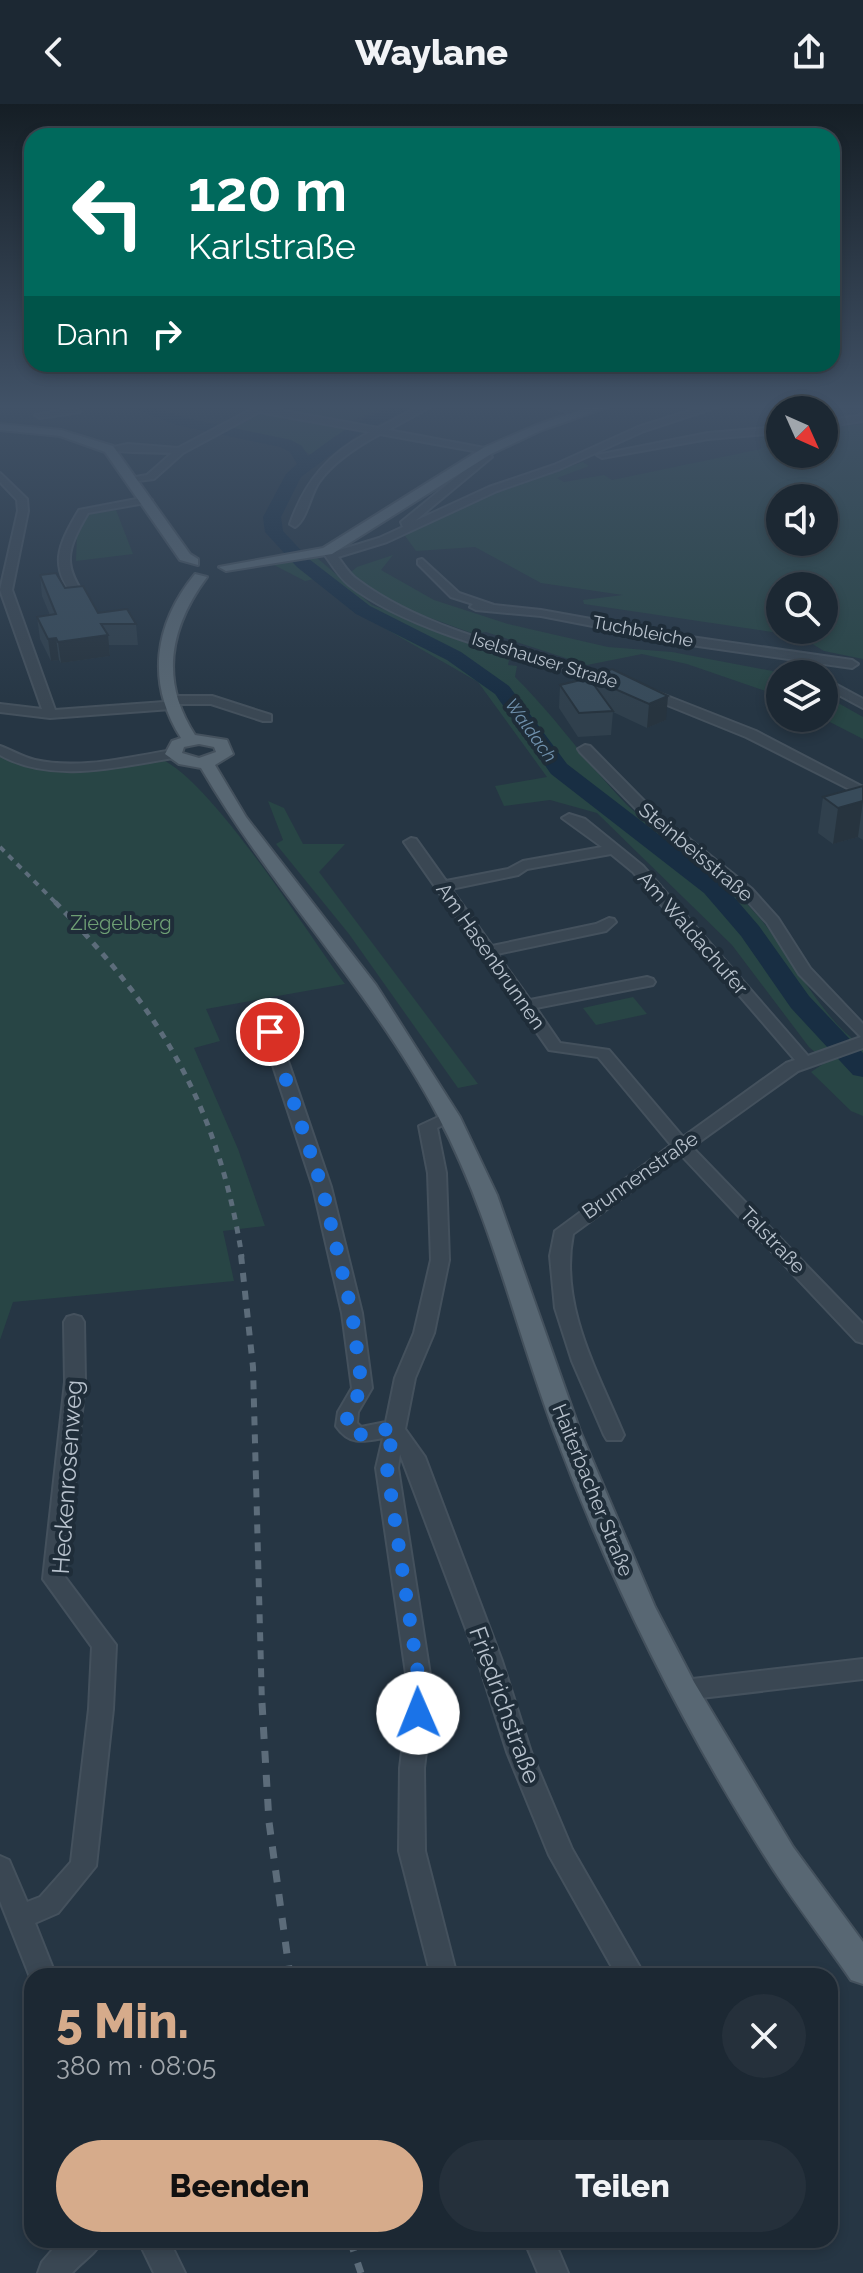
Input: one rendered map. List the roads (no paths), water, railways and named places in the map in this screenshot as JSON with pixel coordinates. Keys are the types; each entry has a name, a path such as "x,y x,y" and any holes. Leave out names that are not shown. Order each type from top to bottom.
{"main road":[{"path":"151,506 185,557 208,565 330,553 402,506"},
{"path":"190,740 170,702 163,660 184,600 208,565"},
{"path":"207,739 225,746 220,758 206,763 181,761 173,754 174,748 190,740 207,739"},
{"name":"Haiterbacher Straße","path":"206,763 239,819 369,989 449,1117 486,1195 567,1431 641,1608 684,1690 782,1857 863,1969"}],"street":[{"path":"23,506 2,583 50,714"},
{"path":"82,600 66,584 63,561 68,533 80,507 87,506"},
{"path":"295,524 300,506"},
{"path":"408,529 404,525 427,506"},
{"path":"330,553 363,548 456,506"},
{"name":"Iselshauser Straße","path":"330,553 351,581 399,611 704,713 863,792"},
{"name":"Tuchbleiche","path":"422,562 455,595 497,608"},
{"name":"Tuchbleiche","path":"476,607 858,665"},
{"name":"Tuchbleiche","path":"789,655 802,660"},
{"path":"838,665 858,665"},
{"name":"Tuchbleiche","path":"838,687 863,704"},
{"path":"0,708 50,714 212,700 267,718"},
{"name":"Steinbeisstraße","path":"585,749 648,813 747,892 773,921 804,971 860,1040"},
{"path":"0,750 17,761 42,766 173,754"},
{"name":"Am Waldachufer","path":"569,818 580,822 638,869 705,942 789,1048 810,1059"},
{"name":"Am Hasenbrunnen","path":"411,842 555,1047 585,1048 603,1053 682,1146"},
{"path":"443,886 513,872 523,865 614,849"},
{"path":"488,951 601,928 609,922"},
{"path":"526,1005 647,982"},
{"path":"270,1032 322,1187 352,1313 362,1388 348,1412 346,1426 358,1435 393,1428"},
{"name":"Brunnenstraße","path":"614,1435 570,1325 557,1264 561,1240 574,1221 810,1059 860,1040"},
{"path":"442,1968 412,1851 412,1768 421,1694 387,1468 405,1378 424,1333 440,1260 437,1173 428,1126 449,1117"},
{"name":"Talstraße","path":"682,1146 863,1336"},
{"name":"Heckenrosenweg","path":"19,1917 49,1905 83,1866 101,1709 104,1645 54,1579 75,1382 74,1322"},
{"name":"Friedrichstraße","path":"393,1428 414,1457 490,1661 519,1752 562,1855 627,1968"},
{"path":"684,1690 710,1684 863,1669"},
{"path":"0,1868 40,1968"},
{"path":"53,2273 75,2248"},
{"path":"157,2248 170,2273"},
{"path":"542,2248 553,2273"}],"waterway":[{"name":"Waldach","path":"278,506 272,517 274,532 303,563 363,610 454,656 502,690 559,769 713,888 750,931 800,1002 863,1069"}],"railway":[{"path":"0,847 55,902"},
{"path":"55,902 126,982 179,1063 218,1153 242,1257"},
{"path":"241,1255 253,1367 262,1705"},
{"path":"262,1703 269,1822 289,1968"},
{"path":"353,2248 361,2273"}],"park label":[{"name":"Ziegelberg","path":"121,923"}]}
